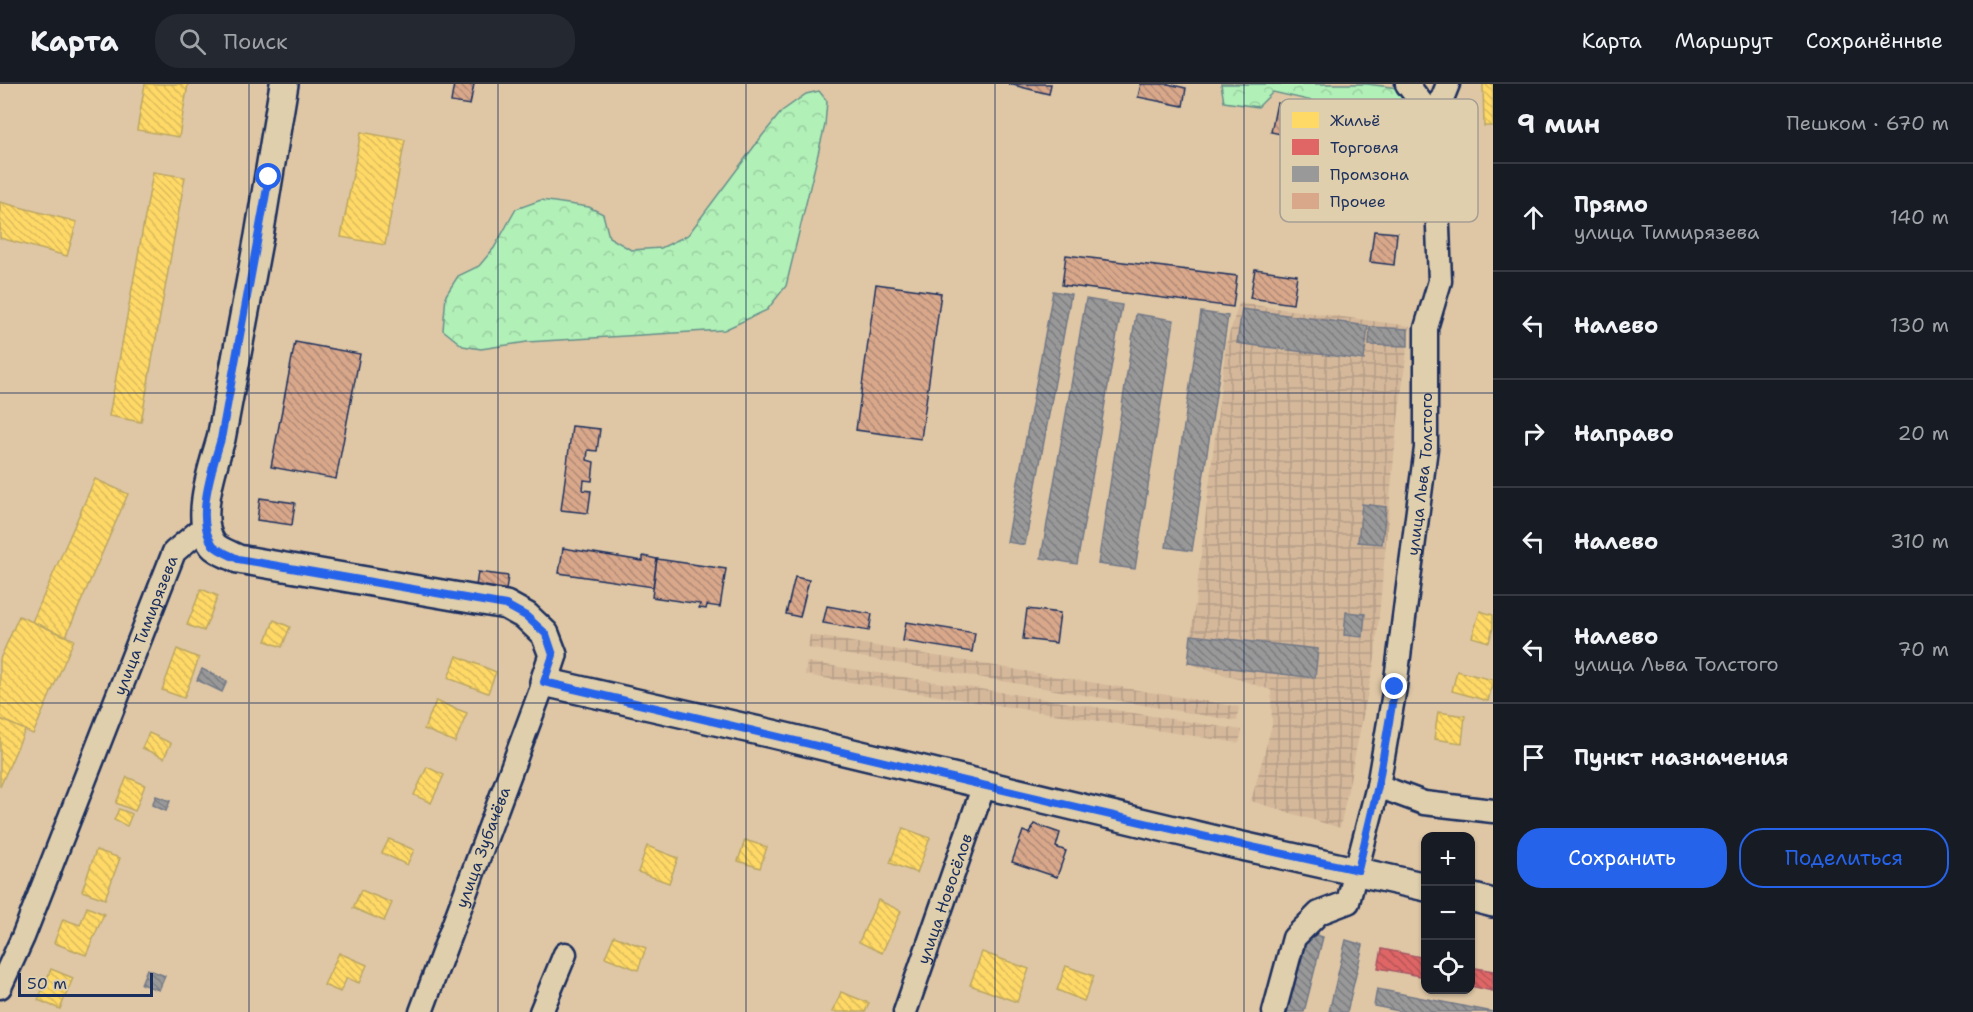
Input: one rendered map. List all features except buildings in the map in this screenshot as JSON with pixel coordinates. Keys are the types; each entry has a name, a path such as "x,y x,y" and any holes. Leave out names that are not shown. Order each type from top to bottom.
{"street":[{"path":"284,84 259,236 221,439 204,512 205,526 214,546 238,559 506,605 526,616 546,634 553,655 544,682 1421,886"},
{"path":"1407,84 1419,99"},
{"path":"1442,99 1448,84"},
{"name":"улица Льва Толстого","path":"1274,1012 1294,938 1319,913 1348,902 1378,786 1395,687 1426,448 1426,328 1440,281 1438,222"},
{"name":"улица Тимирязева","path":"0,987 23,937 174,552 205,526"},
{"name":"улица Зубачёва","path":"421,1012 544,682"},
{"name":"улица Новосёлов","path":"905,1012 984,785"},
{"path":"1378,786 1424,803 1493,811"},
{"path":"1475,898 1493,903"},
{"path":"541,1012 565,954"}],"shaded area":[{"path":"1239,303 1410,326 1396,436 1375,658 1340,828 1251,801 1272,725 1271,690 1188,663 1226,344"},
{"path":"810,635 1239,707 1237,721 808,648"},
{"path":"807,662 1242,730 1239,743 805,675"}],"green space":[{"path":"1221,84 1367,84 1398,88 1406,99 1304,99 1273,92 1258,107 1224,102"},
{"path":"819,91 827,101 825,125 786,286 767,310 724,330 527,342 481,349 463,346 443,330 446,295 458,276 479,266 494,248 516,209 541,200 589,207 603,214 609,237 631,250 661,248 688,235 782,111 806,94"}],"route":[{"path":"269,177 221,439 204,512 205,526 214,546 238,559 506,605 526,616 546,634 553,655 544,682 773,734 1224,842 1358,870 1378,786 1395,687"}]}
